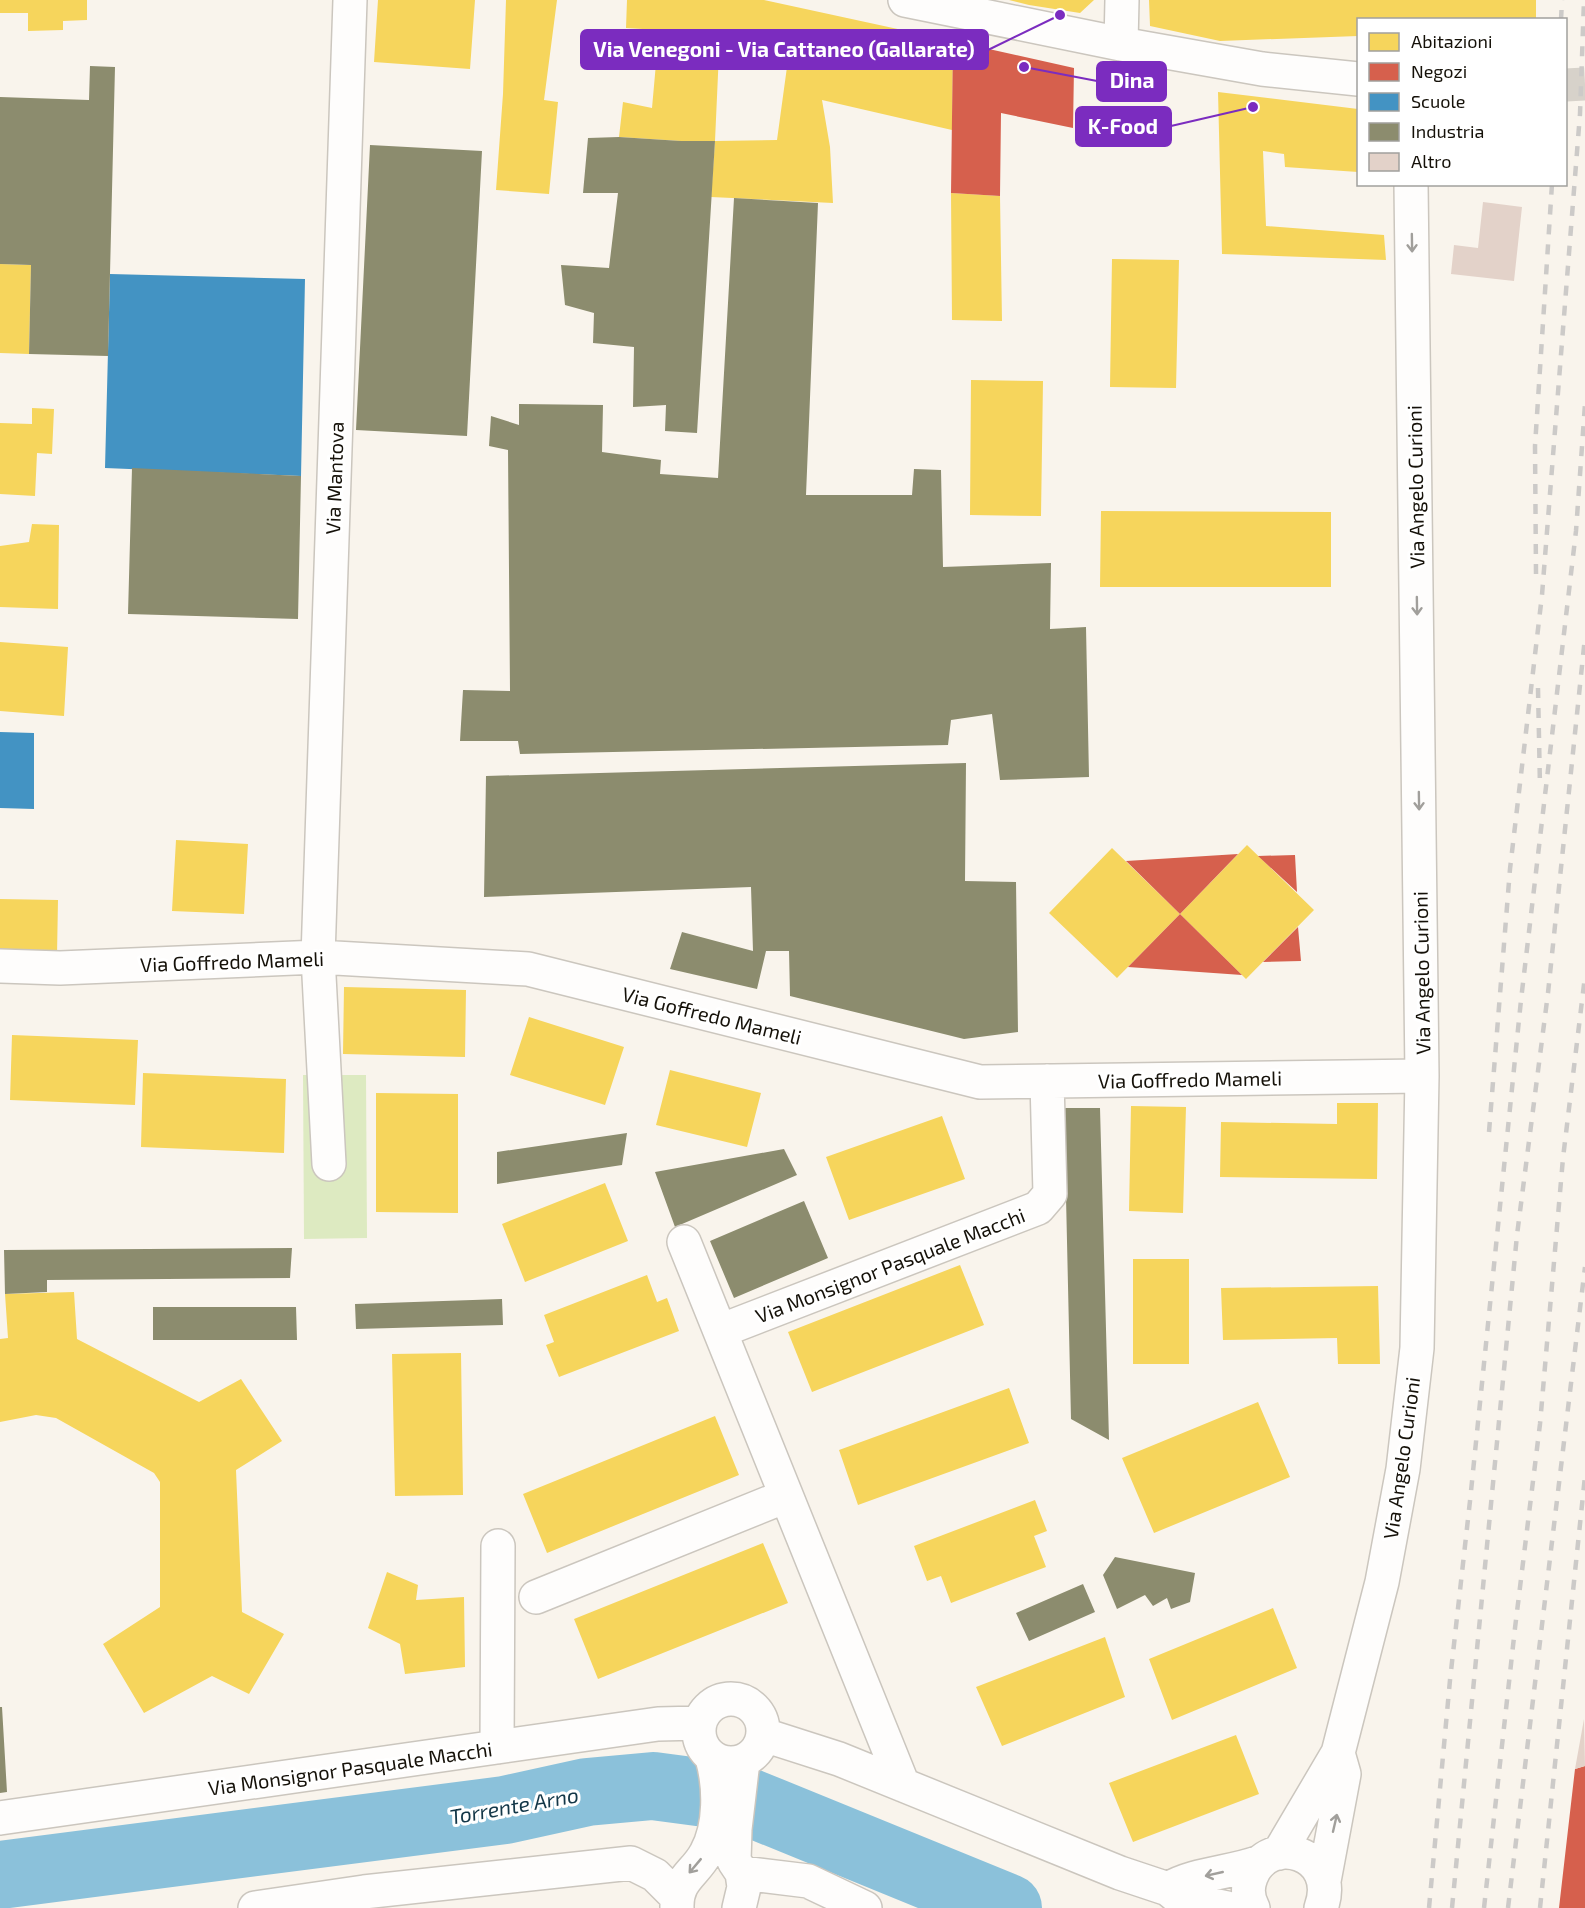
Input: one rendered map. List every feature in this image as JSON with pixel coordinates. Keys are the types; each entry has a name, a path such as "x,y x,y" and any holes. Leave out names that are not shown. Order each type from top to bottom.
{"street":[{"name":"Via Mantova","path":"329,1164 318,957 350,0"},
{"path":"905,0 1121,44 1262,69 1357,79"},
{"path":"1121,44 1122,0"},
{"name":"Via Angelo Curioni","path":"1253,1908 1249,1894 1249,1882 1253,1871 1270,1858 1338,1753 1382,1582 1403,1469 1416,1348 1422,1076 1411,186"},
{"name":"Via Goffredo Mameli","path":"0,966 60,968 318,957 528,969 980,1082 1422,1076"},
{"name":"Via Monsignor Pasquale Macchi","path":"720,1331 1038,1208 1050,1194 1047,1081"},
{"path":"684,1242 903,1785"},
{"path":"536,1598 786,1496"},
{"path":"497,1747 498,1546"},
{"path":"738,1699 752,1706 762,1719 764,1735 760,1748 751,1758 729,1768 704,1748 699,1736 700,1723 708,1709 721,1700 738,1699"},
{"name":"Via Monsignor Pasquale Macchi","path":"0,1818 658,1724 700,1723"},
{"path":"764,1735 839,1759 1120,1873 1168,1888 1179,1898 1227,1908"},
{"name":"Via Angelo Curioni","path":"1326,1898 1344,1774 1338,1753"},
{"path":"729,1768 725,1827 734,1861 742,1873 744,1887 740,1907"},
{"path":"255,1908 365,1900 631,1863 655,1875 677,1902 688,1874 725,1827"},
{"path":"1168,1888 1178,1882 1243,1868 1290,1852 1302,1855 1320,1870 1326,1898"},
{"path":"742,1873 808,1881 865,1908"},
{"path":"740,1907 808,1881"}],"green space":[{"path":"303,1075 366,1075 367,1238 304,1239"}],"building: Abitazioni":[{"path":"0,0 87,0 87,20 63,21 63,30 28,31 28,13 0,13"},
{"path":"378,0 475,0 470,69 374,62"},
{"path":"506,0 557,0 544,100 558,102 549,194 496,190 503,94"},
{"path":"627,0 764,0 953,41 952,130 822,100 830,147 833,203 711,197 715,141 619,137 623,102 652,108 659,30 626,28","holes":["720,30 790,45 777,140 715,141"]},
{"path":"1009,0 1094,0 1080,13"},
{"path":"1149,0 1536,0 1536,18 1357,18 1357,36 1220,41 1150,26"},
{"path":"1218,92 1357,109 1357,172 1285,167 1284,154 1263,151 1266,226 1384,235 1386,260 1222,254"},
{"path":"951,193 1000,196 1002,321 952,320"},
{"path":"1112,259 1179,260 1176,388 1110,387"},
{"path":"0,264 31,265 29,354 0,353"},
{"path":"971,380 1043,381 1041,516 970,515"},
{"path":"32,408 54,409 52,454 37,453 35,496 0,494 0,423 32,424"},
{"path":"1101,511 1331,512 1331,587 1100,587"},
{"path":"32,524 59,525 58,609 0,607 0,546 29,542"},
{"path":"0,642 68,647 64,716 0,711"},
{"path":"176,840 248,844 244,914 172,911"},
{"path":"1247,845 1314,910 1246,979 1180,914"},
{"path":"1112,848 1180,914 1117,978 1049,913"},
{"path":"0,899 58,900 57,955 0,954"},
{"path":"344,987 466,990 465,1057 343,1054"},
{"path":"529,1017 624,1047 605,1105 510,1075"},
{"path":"12,1035 138,1040 135,1105 10,1100"},
{"path":"670,1070 761,1093 747,1147 656,1125"},
{"path":"143,1073 286,1079 284,1153 141,1147"},
{"path":"376,1093 458,1094 458,1213 376,1212"},
{"path":"1337,1103 1378,1103 1377,1179 1220,1177 1221,1122 1337,1124"},
{"path":"1131,1106 1186,1107 1183,1213 1129,1211"},
{"path":"942,1116 965,1179 849,1220 826,1157"},
{"path":"605,1183 628,1241 525,1282 502,1224"},
{"path":"1133,1259 1189,1259 1189,1364 1133,1364"},
{"path":"960,1265 984,1325 812,1392 788,1332"},
{"path":"647,1275 657,1302 667,1298 679,1331 559,1377 546,1345 554,1342 544,1315"},
{"path":"1378,1286 1380,1364 1338,1364 1337,1338 1223,1340 1221,1288"},
{"path":"74,1292 77,1339 199,1402 241,1379 282,1441 236,1470 242,1612 284,1634 249,1694 212,1676 144,1713 103,1644 160,1607 160,1482 154,1473 56,1418 36,1415 0,1422 0,1339 8,1338 5,1294"},
{"path":"461,1353 463,1495 395,1496 392,1354"},
{"path":"1009,1388 1029,1443 858,1505 839,1450"},
{"path":"1258,1402 1290,1477 1154,1533 1122,1458"},
{"path":"715,1416 739,1475 547,1553 523,1494"},
{"path":"1035,1500 1047,1531 1034,1536 1046,1567 951,1603 941,1576 927,1581 914,1546"},
{"path":"763,1543 788,1603 598,1679 574,1619"},
{"path":"387,1572 418,1585 416,1600 464,1597 465,1667 405,1674 400,1644 368,1628"},
{"path":"1273,1608 1297,1668 1172,1720 1149,1659"},
{"path":"1105,1637 1125,1697 1002,1746 976,1687"},
{"path":"1236,1735 1259,1794 1133,1842 1109,1783"}],"building: Negozi":[{"path":"953,41 1074,68 1073,128 1001,113 1000,196 951,193"},
{"path":"1238,854 1180,914 1126,861"},
{"path":"1295,855 1297,892 1258,856"},
{"path":"1180,914 1242,975 1128,967"},
{"path":"1298,927 1301,961 1263,962"},
{"path":"1585,1766 1585,1908 1559,1908 1575,1769"}],"building: Scuole":[{"path":"110,274 305,279 301,476 105,468"},
{"path":"0,732 34,733 34,809 0,808"}],"building: Industria":[{"path":"90,66 115,67 108,356 29,354 31,265 0,264 0,97 89,100"},
{"path":"588,138 715,141 697,433 665,431 666,405 633,407 634,347 593,343 594,313 565,305 561,265 609,268 618,193 583,193"},
{"path":"370,145 482,151 467,436 356,430"},
{"path":"734,198 818,203 806,495 912,495 914,469 941,470 943,567 1051,563 1050,629 1086,627 1089,777 1000,780 992,714 951,720 948,745 520,754 518,741 460,741 463,690 510,691 508,450 489,446 491,416 519,425 519,404 603,405 602,452 661,460 660,474 718,478"},
{"path":"132,468 301,476 298,619 128,614"},
{"path":"966,763 965,881 1016,882 1018,1032 964,1039 790,996 789,951 766,951 757,989 670,969 682,932 753,951 751,887 484,897 486,776"},
{"path":"1064,1108 1100,1108 1109,1440 1071,1419"},
{"path":"627,1133 622,1165 497,1184 497,1152"},
{"path":"784,1149 797,1175 675,1227 655,1172"},
{"path":"804,1201 828,1258 734,1298 710,1241"},
{"path":"292,1248 290,1278 47,1280 47,1292 5,1294 4,1250"},
{"path":"502,1299 503,1325 356,1329 355,1304"},
{"path":"153,1307 296,1307 297,1340 153,1340"},
{"path":"1115,1557 1195,1573 1190,1602 1171,1609 1167,1598 1153,1606 1145,1595 1117,1609 1103,1575"},
{"path":"1083,1584 1095,1612 1029,1641 1016,1613"},
{"path":"0,1707 2,1707 7,1792 0,1793"}],"building: Altro":[{"path":"1483,202 1522,207 1514,281 1451,274 1454,245 1478,248"},
{"path":"1584,1719 1585,1766 1575,1769"}],"waterway":[{"name":"Torrente Arno","path":"0,1875 505,1810 587,1792 653,1786 736,1797 1008,1908"}],"tunnel":[{"path":"1567,85 1585,84"}],"railway":[{"path":"1561,18 1562,0"},
{"path":"1489,1132 1510,869 1542,595 1580,114 1584,0"},
{"path":"1536,574 1535,446 1552,186"},
{"path":"1429,1908 1450,1680 1521,1000 1576,531 1585,404"},
{"path":"1452,1908 1517,1235 1548,993 1585,637"},
{"path":"1538,688 1540,787"},
{"path":"1484,1908 1540,1424 1563,1158 1585,976"},
{"path":"1508,1908 1585,1267"},
{"path":"1540,1908 1585,1476"}],"place":[{"name":"Via Venegoni - Via Cattaneo (Gallarate)","path":"1060,15"},
{"name":"Dina","path":"1024,67"},
{"name":"K-Food","path":"1253,107"}]}
